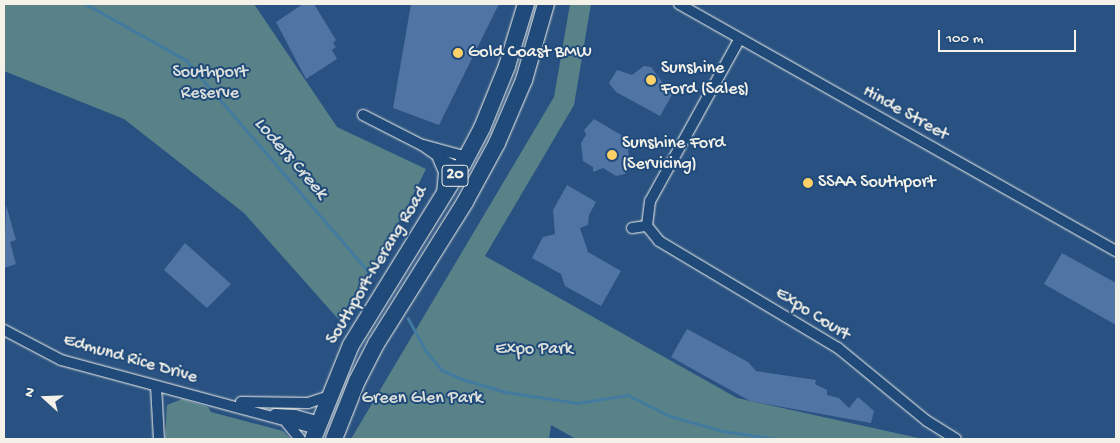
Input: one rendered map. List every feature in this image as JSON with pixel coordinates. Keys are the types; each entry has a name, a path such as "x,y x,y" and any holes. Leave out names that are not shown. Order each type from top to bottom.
{"main road":[{"name":"Southport-Nerang Road","path":"317,430 351,345 463,164 493,103 526,4"},
{"name":"20","path":"335,435 376,344 481,174 524,80 546,4"},
{"path":"463,164 481,174"},
{"path":"317,430 335,435"}],"street":[{"name":"Hinde Street","path":"679,4 739,40 1116,251"},
{"path":"632,228 647,226 650,200 739,40"},
{"path":"363,115 422,145 438,158 455,166 463,164 460,155 422,145"},
{"path":"438,158 444,179 440,201"},
{"name":"Expo Court","path":"647,226 659,241 838,348 927,421 956,439"},
{"name":"Edmund Rice Drive","path":"4,330 61,360 273,416 293,429 300,439"},
{"path":"156,386 159,439"},
{"name":"Edmund Rice Drive","path":"222,402 308,403 329,396"},
{"name":"Edmund Rice Drive","path":"273,416 295,415 317,430"}],"green space":[{"name":"Southport Reserve","path":"4,4 254,4 337,127 426,169 403,215 339,320 244,213 124,119 4,71"},
{"name":"Expo Park","path":"570,4 591,4 574,105 485,256 737,398 923,439 576,439 551,425 549,439 351,439 554,97"},
{"path":"182,399 208,407 211,412 283,431 291,439 165,439 167,405"}],"building":[{"path":"303,4 314,4 336,40 333,43 336,47 332,50 337,59 306,79 276,22"},
{"path":"411,4 499,4 439,125 393,108"},
{"path":"644,66 651,67 662,82 672,89 672,95 660,116 616,92 609,83 617,70 632,75"},
{"path":"594,119 633,142 628,151 630,163 625,174 616,176 603,168 593,172 593,167 583,161 581,143 586,135 584,130"},
{"path":"567,185 596,202 589,215 588,225 580,228 588,252 621,271 601,306 565,286 561,274 532,258 543,237 555,234 553,210"},
{"path":"6,205 16,240 10,242 16,264 4,268"},
{"path":"185,243 231,284 207,308 164,270"},
{"path":"1062,253 1116,283 1116,325 1044,284"},
{"path":"687,329 748,362 756,371 816,380 815,384 827,390 827,395 839,398 849,408 858,397 874,411 871,423 750,401 671,357"}],"waterway":[{"name":"Loders Creek","path":"86,4 186,60 370,273"},
{"path":"408,318 426,351 442,370 462,379 506,392 577,403 628,395 670,416 723,431 778,439"}],"place":[{"name":"Gold Coast BMW","path":"458,53"},
{"name":"Sunshine Ford (Sales)","path":"651,80"},
{"name":"Sunshine Ford (Servicing)","path":"612,155"},
{"name":"SSAA Southport","path":"808,183"}],"park label":[{"name":"Green Glen Park","path":"422,399"}]}
